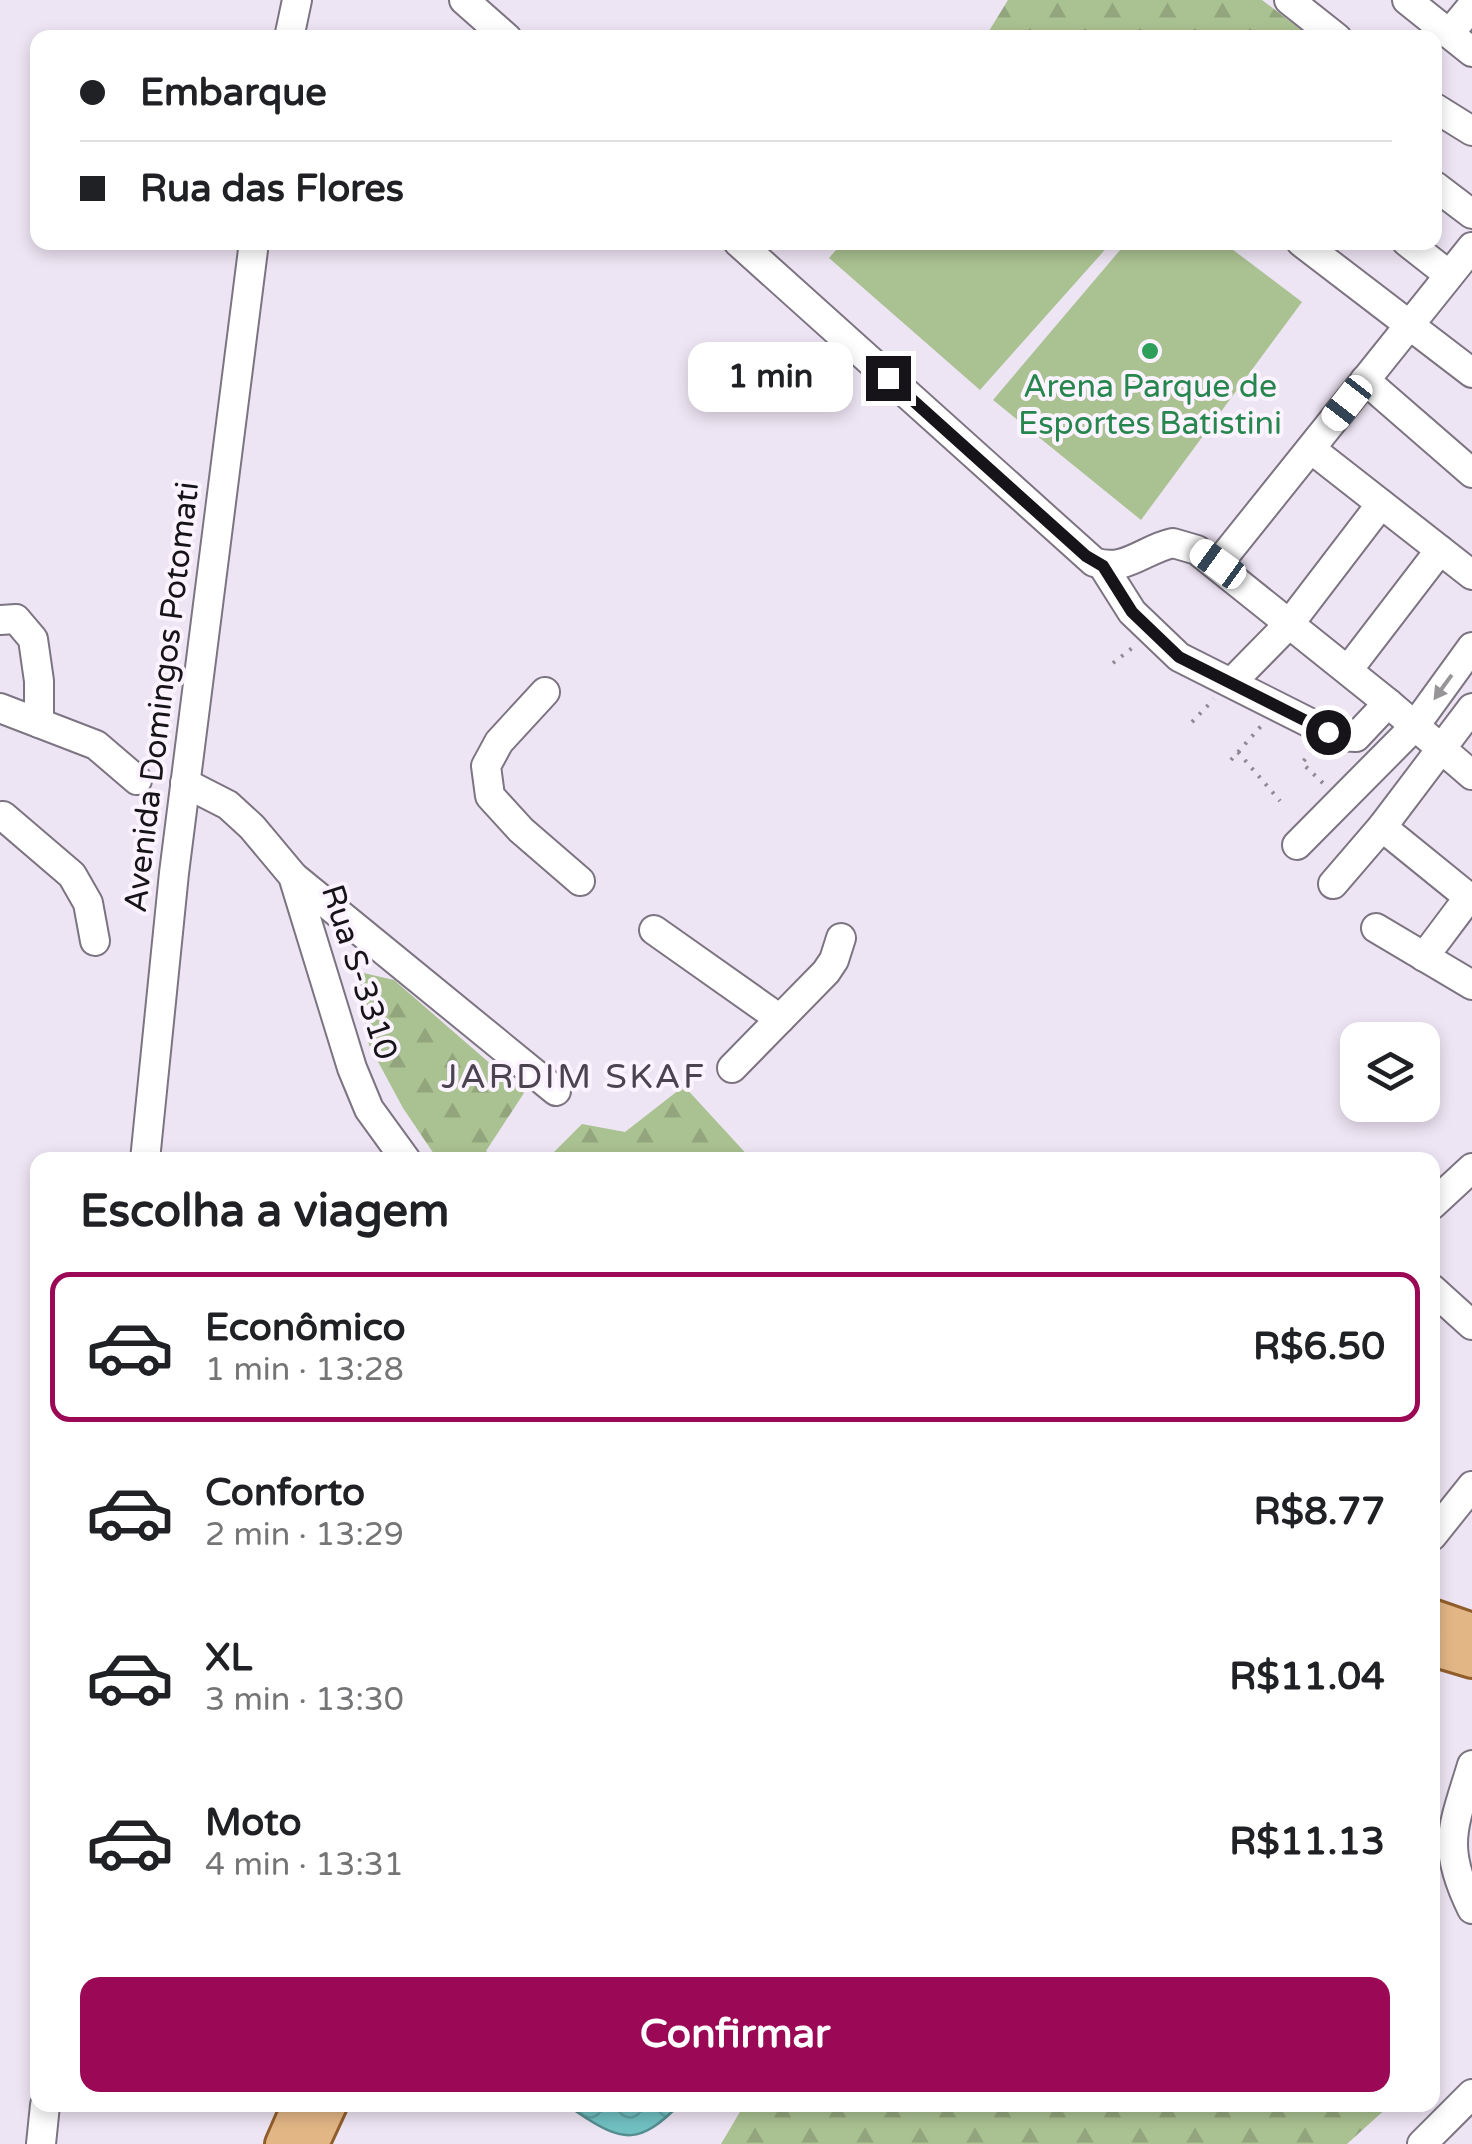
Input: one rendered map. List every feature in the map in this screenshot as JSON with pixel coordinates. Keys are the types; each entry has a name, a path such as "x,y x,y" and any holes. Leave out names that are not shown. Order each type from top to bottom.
{"main road":[{"path":"1440,1619 1472,1630"},
{"path":"282,2144 296,2112"},
{"path":"312,2144 327,2112"}],"street":[{"path":"291,30 297,0"},
{"path":"464,0 498,30"},
{"path":"1290,0 1326,30"},
{"path":"1407,0 1472,52"},
{"path":"1449,34 1472,6"},
{"path":"1442,112 1472,130"},
{"path":"1442,191 1472,214"},
{"name":"Avenida Domingos Potomati","path":"146,1152 185,783 253,250"},
{"path":"747,250 1086,556 1103,566 1123,600 1179,657 1336,736 1356,737 1388,703"},
{"path":"1312,250 1472,373"},
{"path":"1218,564 1463,264 1428,250"},
{"path":"1365,380 1472,473"},
{"path":"1311,449 1472,575"},
{"path":"1232,682 1290,624 1381,504"},
{"path":"1103,566 1123,564 1173,543 1197,550 1472,775"},
{"path":"1348,670 1440,550"},
{"path":"0,620 16,619 34,639 40,681 38,723"},
{"path":"1297,845 1414,727 1472,647"},
{"path":"545,692 499,742 486,766 490,796 521,830 580,881"},
{"path":"0,708 96,744 137,780"},
{"path":"1332,884 1382,828 1472,708"},
{"name":"Rua S-3310","path":"185,783 228,805 293,876 352,1068 369,1109 400,1152"},
{"path":"4,816 72,875 88,903 94,941"},
{"path":"1382,828 1470,899 1424,957"},
{"path":"293,876 556,1092"},
{"path":"1376,928 1472,984"},
{"path":"654,930 780,1019"},
{"path":"732,1068 834,960 841,938"},
{"path":"1440,1198 1472,1168"},
{"path":"1440,1296 1472,1324"},
{"path":"1440,1526 1472,1486"},
{"path":"1450,1654 1472,1679"},
{"path":"1472,1765 1451,1832 1458,1880 1472,1909"},
{"path":"1422,2144 1472,2094"},
{"path":"41,2144 44,2112"}],"path":[{"path":"1114,663 1151,632"},
{"path":"1192,722 1232,682"},
{"path":"1231,760 1278,706"},
{"path":"1328,732 1302,763 1341,800"},
{"path":"1238,752 1280,801"}],"green space":[{"path":"1008,0 1262,0 1302,30 990,30"},
{"path":"836,250 1105,250 980,390 829,258"},
{"name":"Arena Parque de Esportes Batistini","path":"1120,250 1233,250 1302,302 1141,520 993,400"},
{"path":"355,971 394,980 524,1093 487,1152 433,1152 369,1045"},
{"path":"684,1086 745,1152 554,1152 582,1124 625,1132"},
{"path":"740,2112 1382,2112 1347,2144 721,2144"}],"water":[{"path":"577,2112 671,2112 653,2127 631,2135 607,2130"}],"place":[{"name":"Arena Parque de Esportes Batistini","path":"1150,351"}],"district":[{"name":"JARDIM SKAF","path":"574,1076"}],"route":[{"path":"888,378 1086,556 1103,566 1132,612 1179,657 1328,732"}]}
